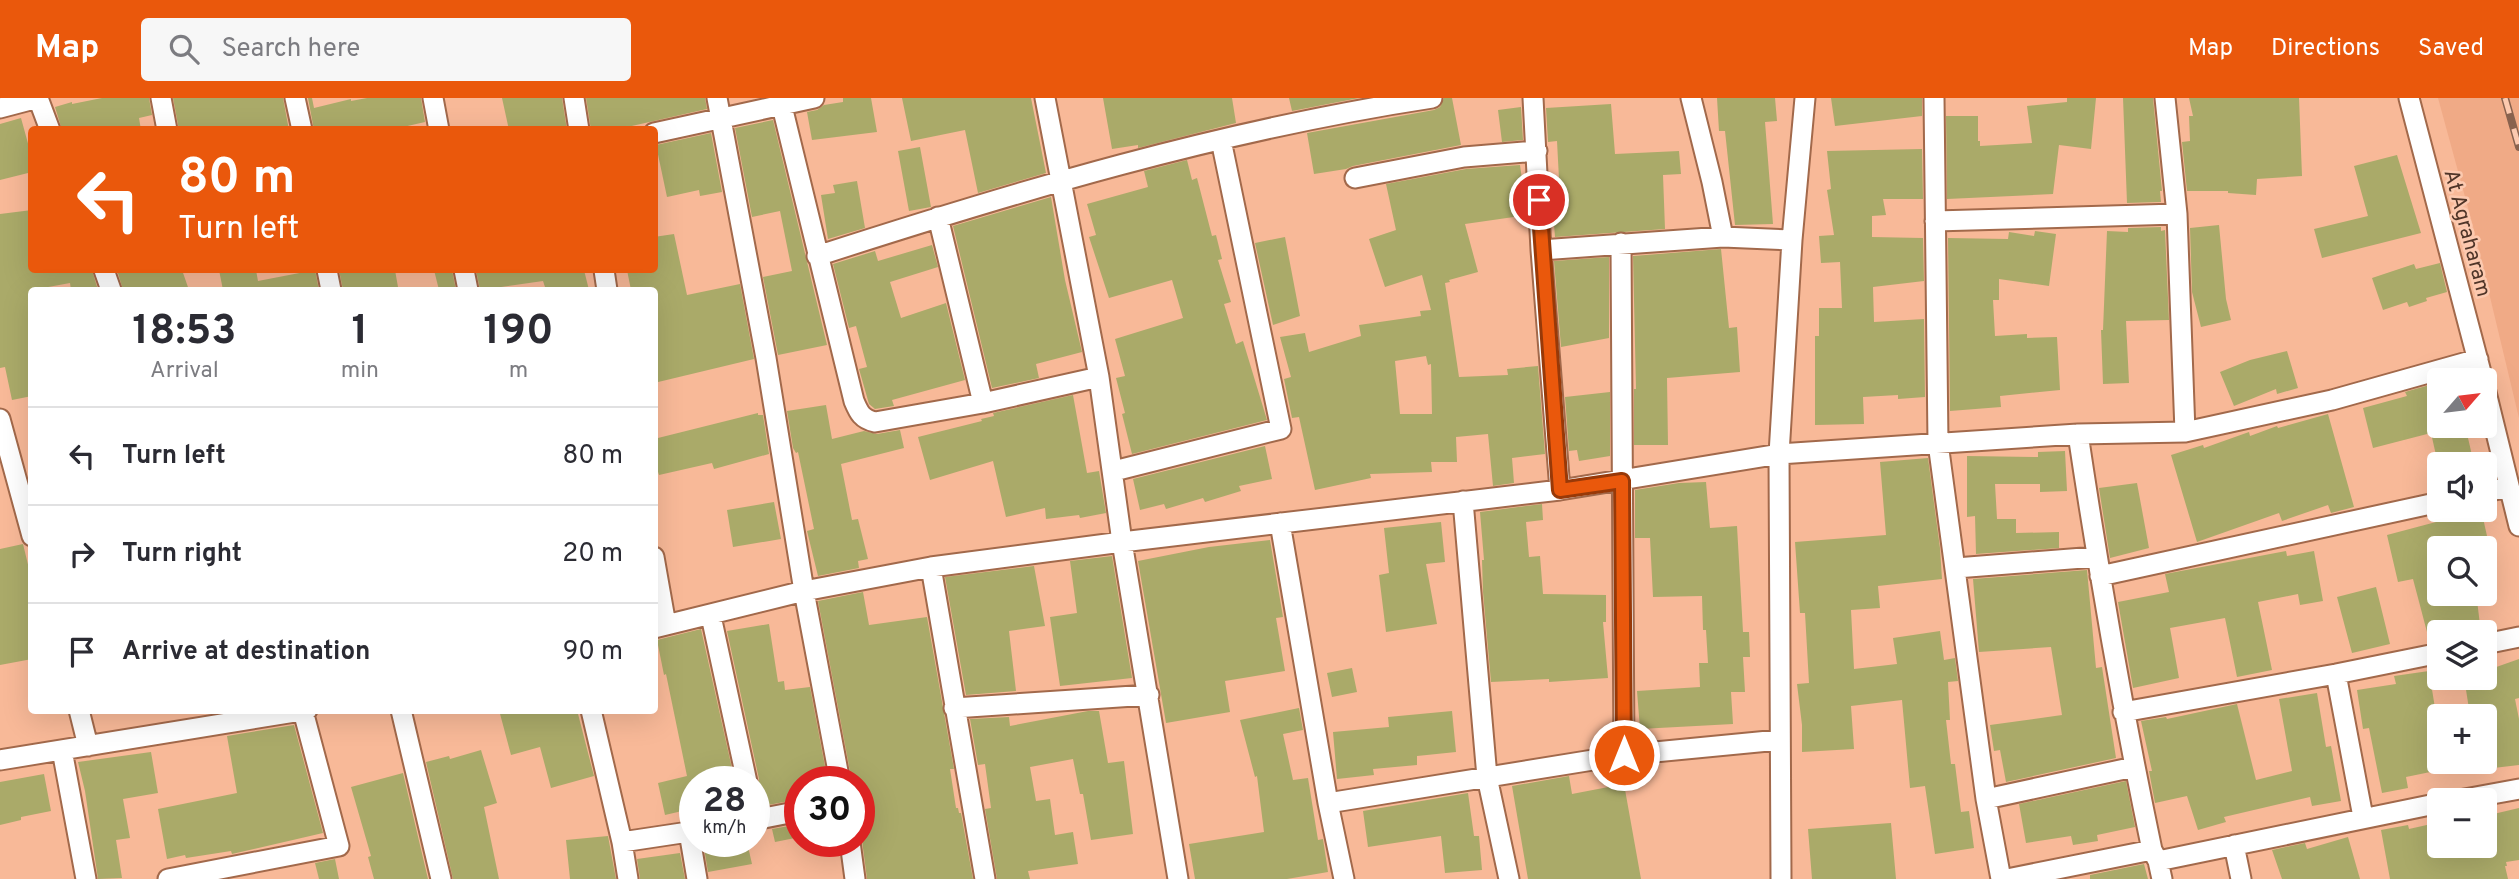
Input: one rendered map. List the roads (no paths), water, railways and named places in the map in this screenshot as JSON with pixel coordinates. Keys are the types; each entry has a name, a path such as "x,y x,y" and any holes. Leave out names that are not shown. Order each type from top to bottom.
{"street":[{"path":"0,108 38,98 48,126"},
{"path":"161,98 166,126"},
{"path":"295,98 301,126"},
{"path":"433,98 438,126"},
{"path":"574,98 578,126"},
{"path":"717,98 764,345 804,591 837,766"},
{"path":"658,132 722,120 780,102 814,98"},
{"path":"1045,98 1099,377 1122,542 1178,879"},
{"path":"817,256 1062,181 1221,140 1378,106 1432,98"},
{"path":"1533,98 1541,250 1560,490"},
{"path":"1691,98 1723,237"},
{"path":"1781,879 1779,454 1792,240 1805,98"},
{"path":"1934,98 1938,443 1986,799 2000,879"},
{"path":"2165,98 2177,214 2185,432"},
{"name":"At Agraharam","path":"2409,98 2480,368"},
{"path":"780,102 854,401 859,413 866,420 875,422 983,403 1099,377"},
{"path":"1114,471 1281,429 1221,140"},
{"path":"1355,178 1465,158 1537,150"},
{"path":"1935,221 2177,214"},
{"path":"938,217 983,403"},
{"path":"1541,250 1723,237 1792,240"},
{"path":"1621,243 1624,755"},
{"path":"658,603 660,626 804,591 931,567 1560,490 1779,454 2078,434 2185,432 2332,400 2478,359"},
{"path":"0,419 28,521"},
{"path":"2078,434 2123,712 2157,863"},
{"path":"2497,436 2519,526"},
{"path":"2497,490 2510,487"},
{"path":"1463,501 1487,777 1508,879"},
{"path":"1956,568 2098,567 2427,504"},
{"path":"1280,523 1328,803 1344,879"},
{"path":"931,567 985,879"},
{"path":"711,615 744,766"},
{"path":"2497,642 2519,637"},
{"path":"2123,712 2427,656"},
{"path":"2336,674 2363,817"},
{"path":"954,708 1149,695"},
{"path":"80,714 88,746"},
{"path":"0,760 88,746 230,717 268,714"},
{"path":"168,879 339,846 306,714"},
{"path":"402,714 441,879"},
{"path":"592,714 628,879"},
{"path":"1328,803 1624,755 1779,740"},
{"path":"62,750 86,879"},
{"path":"1986,799 2134,767"},
{"path":"2497,793 2519,789"},
{"path":"2007,879 2157,863 2427,805"},
{"path":"622,842 679,833"},
{"path":"2234,845 2241,879"},
{"path":"695,857 697,879"},
{"path":"852,857 855,879"}],"railway":[{"path":"2505,98 2519,147"}]}
